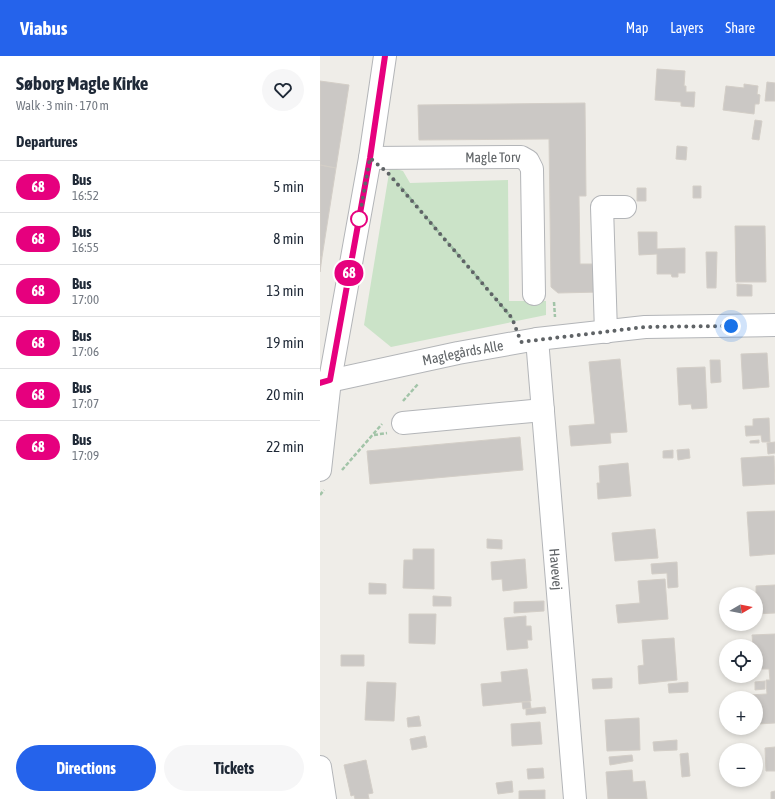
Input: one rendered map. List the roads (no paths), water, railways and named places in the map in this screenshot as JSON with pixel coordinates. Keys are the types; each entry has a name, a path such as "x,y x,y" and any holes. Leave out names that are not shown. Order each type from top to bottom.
{"street":[{"path":"328,477 325,382 370,158 385,56"},
{"name":"Magle Torv","path":"370,158 522,157 528,161 532,169 534,294"},
{"path":"606,332 602,207 625,207"},
{"name":"Maglegårds Alle","path":"325,382 424,360 538,340 645,327 775,325"},
{"name":"Havevej","path":"538,340 575,799"},
{"path":"394,418 543,410"},
{"path":"320,768 325,799"}]}
